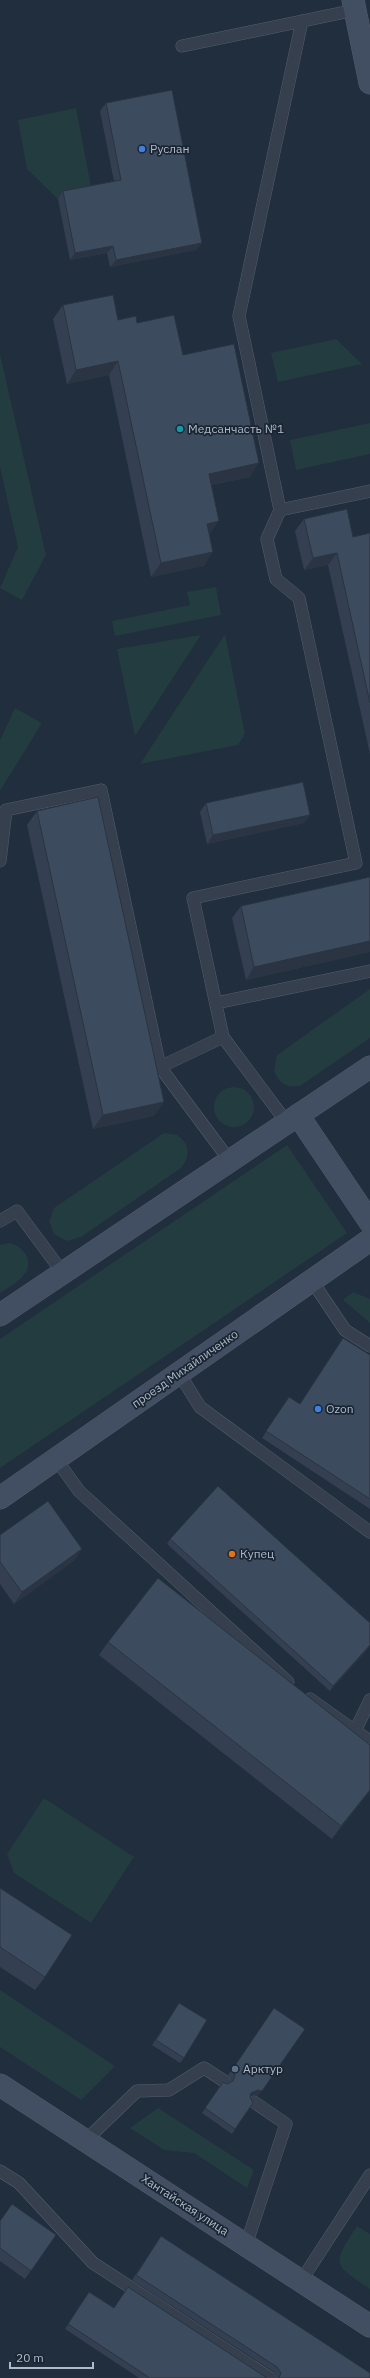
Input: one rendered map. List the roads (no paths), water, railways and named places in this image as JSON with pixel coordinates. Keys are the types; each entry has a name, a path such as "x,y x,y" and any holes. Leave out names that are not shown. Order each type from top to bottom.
{"street":[{"path":"354,5 370,83"},
{"path":"0,1315 370,1067"},
{"path":"292,1119 370,1222"},
{"name":"проезд Михайличенко","path":"0,1498 370,1240"},
{"name":"Хантайская улица","path":"0,2084 370,2326"}],"lane":[{"path":"182,46 302,21 354,5"},
{"path":"292,1119 223,1037 193,898 356,863 299,598 276,579 274,573 267,538 280,510 239,316 302,21"},
{"path":"280,510 370,491"},
{"path":"0,861 6,810 101,790 160,1067 230,1161"},
{"path":"216,1003 370,971"},
{"path":"160,1067 223,1037"},
{"path":"0,1221 18,1211 64,1273"},
{"path":"312,1281 345,1330 370,1346"},
{"path":"179,1373 200,1407 370,1532"},
{"path":"56,1459 79,1491 298,1691 370,1741"},
{"path":"355,1731 370,1700"},
{"path":"86,2140 137,2091 168,2090 204,2068 224,2081"},
{"path":"246,2245 286,2124 254,2102"},
{"path":"0,2171 18,2183 93,2263 270,2378"},
{"path":"301,2281 370,2175"}],"place":[{"name":"Руслан","path":"142,149"},
{"name":"Медсанчасть №1","path":"180,429"},
{"name":"Ozon","path":"318,1409"},
{"name":"Купец","path":"232,1554"},
{"name":"Арктур","path":"235,2069"}]}
